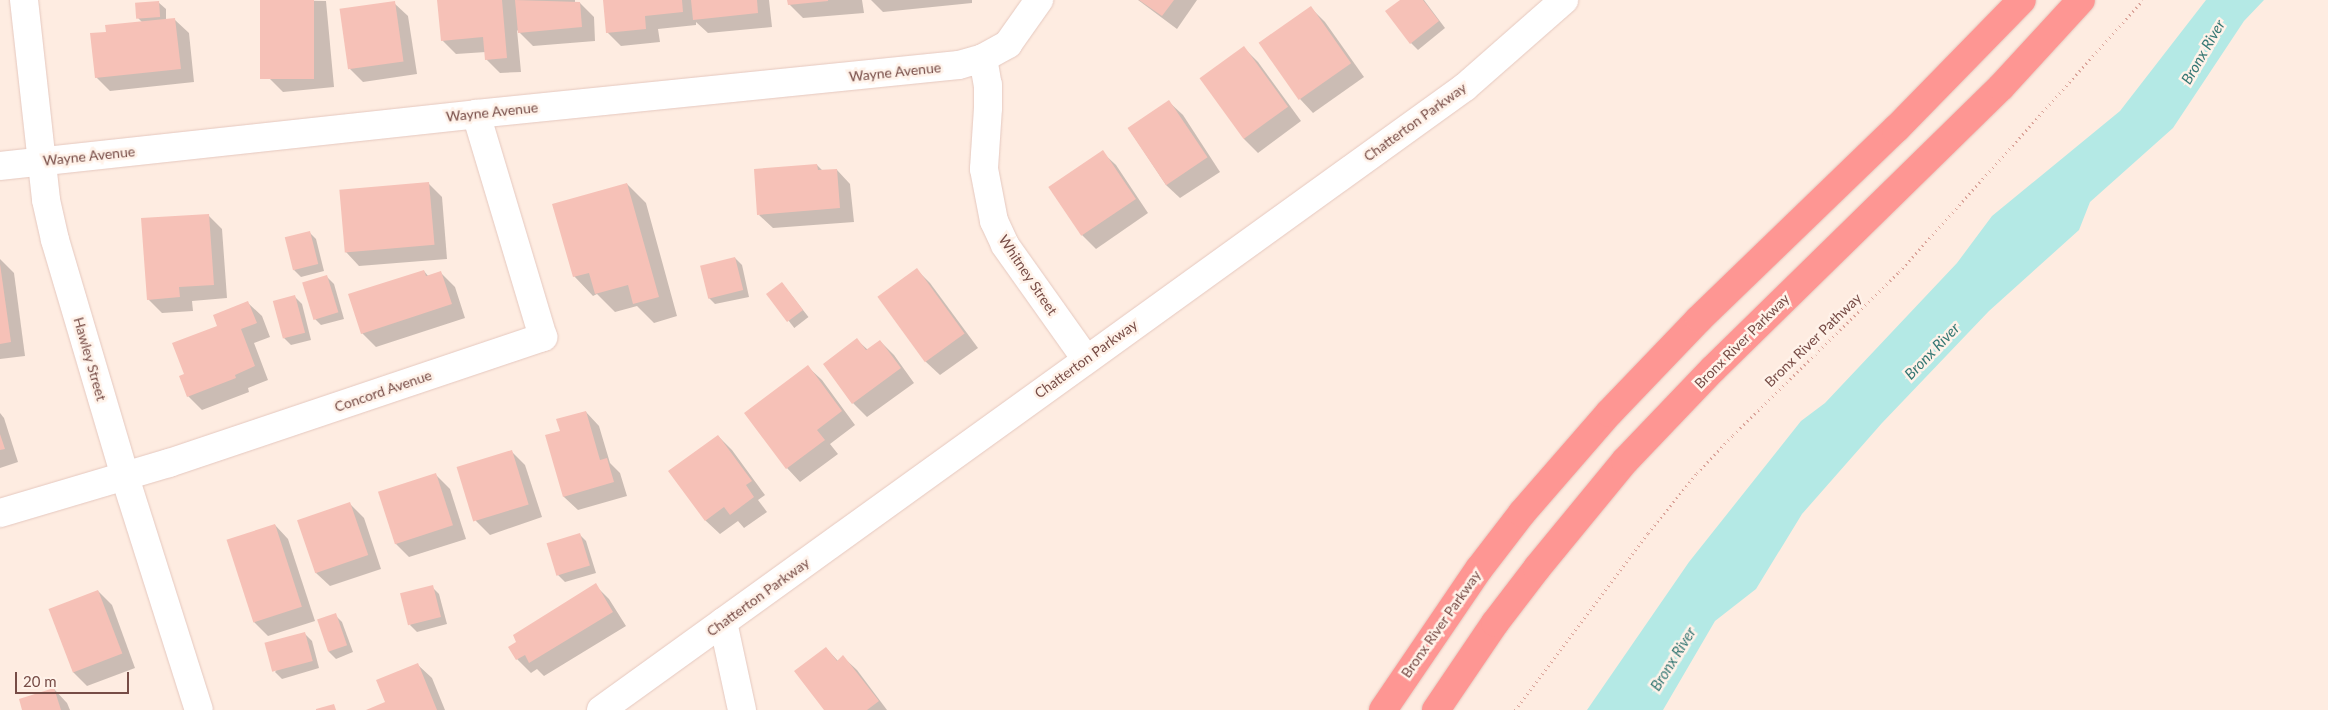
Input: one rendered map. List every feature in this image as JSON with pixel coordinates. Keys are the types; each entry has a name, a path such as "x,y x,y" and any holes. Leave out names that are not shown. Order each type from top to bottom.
{"highway":[{"name":"Bronx River Parkway","path":"1383,710 1479,569 1528,506 1609,412 1699,319 1909,116 2022,0"},
{"name":"Bronx River Parkway","path":"1436,710 1496,623 1537,568 1631,455 1719,362 2001,87 2081,0"}],"street":[{"name":"Hawley Street","path":"24,0 46,200 55,240 125,477 199,710"},
{"path":"983,58 1008,44 1039,0"},
{"name":"Chatterton Parkway","path":"601,710 1465,87 1564,0"},
{"name":"Wayne Avenue","path":"0,166 476,114 937,68 959,65 983,58"},
{"name":"Whitney Street","path":"983,58 988,85 984,169 994,221 1005,245 1086,359"},
{"name":"Concord Avenue","path":"0,513 125,477 543,337 476,114"},
{"path":"723,622 742,710"}],"path":[{"name":"Bronx River Pathway","path":"1515,710 1648,533 1697,473 1898,272 2144,0"}],"water":[{"name":"Bronx River","path":"2206,0 2264,0 2244,21 2173,128 2090,202 2079,230 1989,311 1882,423 1802,514 1756,589 1715,621 1663,710 1587,710 1689,562 1801,421 1825,403 1957,263 1992,216 2120,111"}],"building":[{"path":"260,0 314,0 314,79 260,79"},
{"path":"437,0 502,0 507,58 485,60 483,37 441,41"},
{"path":"515,0 580,2 582,27 518,33"},
{"path":"603,0 682,0 683,12 645,16 646,29 606,33"},
{"path":"691,0 757,0 758,13 693,20"},
{"path":"787,0 828,0 828,1 788,5"},
{"path":"1139,0 1174,0 1162,16"},
{"path":"1400,0 1423,0 1439,21 1410,44 1385,11"},
{"path":"159,1 160,17 136,19 135,3"},
{"path":"395,1 403,61 348,69 340,9"},
{"path":"1311,6 1351,63 1299,100 1259,43"},
{"path":"175,18 181,69 95,78 90,33 106,32 105,25"},
{"path":"1244,46 1288,107 1244,139 1200,78"},
{"path":"1169,100 1208,157 1166,185 1128,128"},
{"path":"1103,150 1136,199 1081,236 1048,187"},
{"path":"817,164 818,170 837,169 840,208 757,215 754,169"},
{"path":"429,182 434,245 345,253 339,190"},
{"path":"627,183 659,297 633,304 628,285 595,294 589,273 573,277 552,204"},
{"path":"209,214 214,285 179,287 180,297 147,300 141,218"},
{"path":"310,231 318,264 293,270 285,237"},
{"path":"735,257 743,290 708,299 700,266"},
{"path":"0,264 11,342 0,344"},
{"path":"917,268 965,334 925,362 877,297"},
{"path":"424,270 426,276 441,271 452,304 361,334 348,294"},
{"path":"327,275 338,312 314,320 302,283"},
{"path":"782,282 803,310 787,322 766,294"},
{"path":"295,295 305,333 283,339 273,301"},
{"path":"248,301 257,323 241,329 255,366 235,375 236,378 187,397 179,376 184,374 172,343 217,326 213,315"},
{"path":"857,338 866,350 880,340 901,368 852,404 823,364"},
{"path":"808,365 842,411 817,430 825,440 786,469 744,413"},
{"path":"586,411 600,460 607,458 614,482 563,497 545,435 560,431 556,419"},
{"path":"0,434 5,449 0,450"},
{"path":"718,435 752,481 746,485 754,497 730,515 724,507 705,521 668,471"},
{"path":"512,450 529,505 473,521 457,467"},
{"path":"436,473 453,525 395,544 378,492"},
{"path":"350,502 368,555 315,573 297,520"},
{"path":"275,524 302,607 253,623 226,540"},
{"path":"580,533 590,566 556,576 547,543"},
{"path":"596,583 613,612 529,663 525,655 516,660 508,647 516,642 513,635"},
{"path":"433,585 441,617 408,625 400,593"},
{"path":"98,590 122,653 73,672 49,609"},
{"path":"336,613 347,645 328,652 317,620"},
{"path":"305,632 313,661 272,672 264,643"},
{"path":"826,647 837,661 843,655 879,701 867,710 824,710 794,671"},
{"path":"418,663 437,710 366,710 385,702 376,680"},
{"path":"54,688 61,710 22,710 19,699"},
{"path":"334,704 336,710 316,710 316,709"}]}
